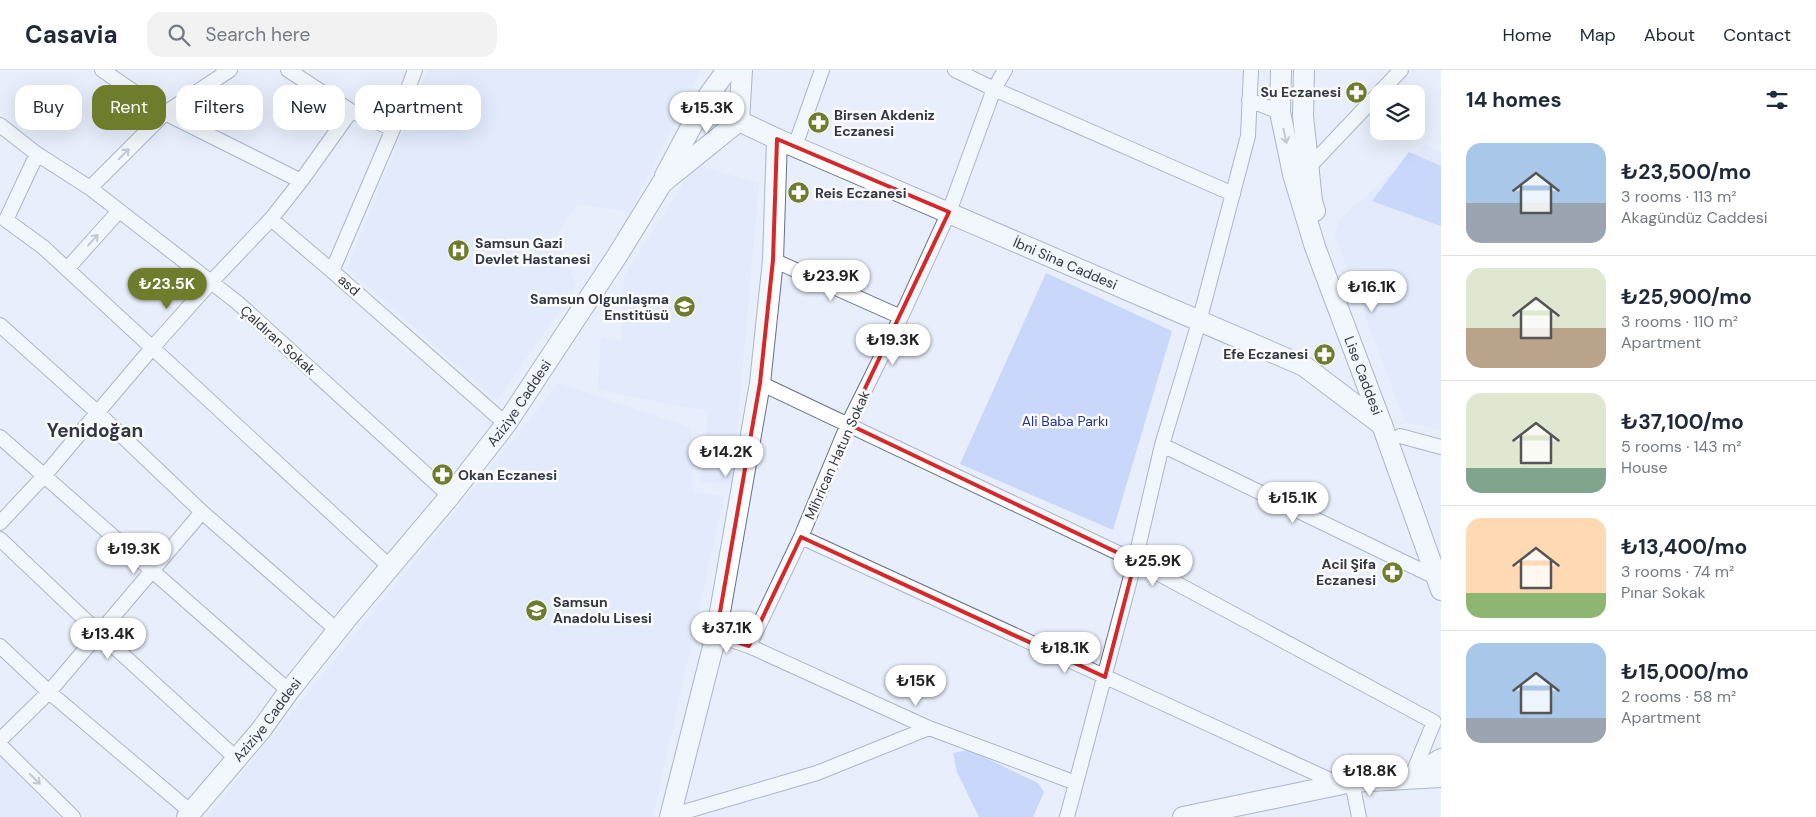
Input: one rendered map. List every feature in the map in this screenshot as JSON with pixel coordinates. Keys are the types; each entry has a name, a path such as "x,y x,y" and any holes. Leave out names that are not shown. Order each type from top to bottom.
{"main road":[{"path":"662,183 706,98 727,70"},
{"path":"739,121 742,70"},
{"name":"Lise Caddesi","path":"1304,70 1303,116 1312,201 1327,250 1371,357 1441,555"},
{"name":"Lise Caddesi","path":"1279,71 1280,112 1293,174 1315,247 1439,584"},
{"name":"Aziziye Caddesi","path":"189,815 261,730 289,691 389,566 450,496 506,424 617,256 662,183 739,121"},
{"name":"İbni Sina Caddesi","path":"739,121 1304,366 1382,425"},
{"path":"670,816 716,634 760,383 786,143"},
{"path":"1411,778 1441,759"},
{"path":"1183,817 1347,784 1441,777"}],"street":[{"path":"102,70 124,85"},
{"path":"166,112 230,70"},
{"path":"288,70 355,112"},
{"name":"asd","path":"409,85 415,70"},
{"path":"786,143 822,70"},
{"path":"955,70 1233,194"},
{"name":"Mihrican Hatun Sokak","path":"749,646 801,537 848,424 901,317 949,212 994,89 1005,70"},
{"path":"1067,817 1135,561 1162,445 1199,322 1248,136 1251,70"},
{"path":"1309,167 1401,70"},
{"path":"1249,100 1280,112"},
{"path":"0,523 44,476 152,348 271,218 301,181 352,111"},
{"path":"166,114 301,181"},
{"name":"Çaldıran Sokak","path":"0,125 37,154 90,188 238,303 450,496"},
{"path":"90,188 148,130"},
{"name":"asd","path":"393,130 332,271 506,424"},
{"path":"37,154 3,224 43,247 389,566"},
{"path":"67,269 119,211"},
{"path":"271,218 332,271"},
{"path":"773,260 901,317"},
{"path":"0,325 98,413 202,512 338,631"},
{"path":"760,383 1135,561 1434,722 1411,778"},
{"path":"1400,436 1441,448"},
{"path":"0,437 289,691"},
{"path":"1162,445 1439,584"},
{"path":"0,740 50,692 202,512"},
{"path":"801,537 1104,677 1347,784 1359,817"},
{"path":"0,539 99,633 237,759"},
{"path":"716,634 749,646 929,728 1076,783"},
{"path":"0,646 189,815"},
{"path":"670,816 817,773 929,728"},
{"path":"0,744 73,817"}],"highlighted area":[{"path":"777,139 949,212 848,424 1135,561 1105,677 801,537 749,646 716,635 760,383 773,260"}],"shaded area":[{"name":"Samsun Gazi Devlet Hastanesi","path":"428,70 701,70 630,212 578,204 557,233 576,286 497,401 347,268 403,130 481,130 481,85 422,85"},
{"path":"1425,144 1441,153 1441,430 1405,422 1335,236 1339,220"},
{"name":"Samsun Olgunlaşma Enstitüsü","path":"695,165 759,183 732,485 700,481 708,411 598,390 601,339 621,340 624,276"},
{"name":"Samsun Anadolu Lisesi","path":"559,383 691,428 693,492 724,496 653,817 207,817"},
{"path":"0,756 59,817 0,817"}],"green space":[{"path":"1409,152 1441,166 1441,226 1372,201"},
{"name":"Ali Baba Parkı","path":"1046,273 1172,331 1113,530 960,464"},
{"path":"969,750 1038,783 1044,792 1033,817 979,817 957,772 953,753"}],"place":[{"name":"Su Eczanesi","path":"1357,92"},
{"name":"Birsen Akdeniz Eczanesi","path":"818,123"},
{"name":"Reis Eczanesi","path":"799,193"},
{"name":"Samsun Gazi Devlet Hastanesi","path":"459,251"},
{"name":"Samsun Olgunlaşma Enstitüsü","path":"685,307"},
{"name":"Efe Eczanesi","path":"1324,354"},
{"name":"Okan Eczanesi","path":"442,475"},
{"name":"Acil Şifa Eczanesi","path":"1392,572"},
{"name":"Samsun Anadolu Lisesi","path":"537,610"}],"district":[{"name":"Yenidoğan","path":"95,430"}]}
